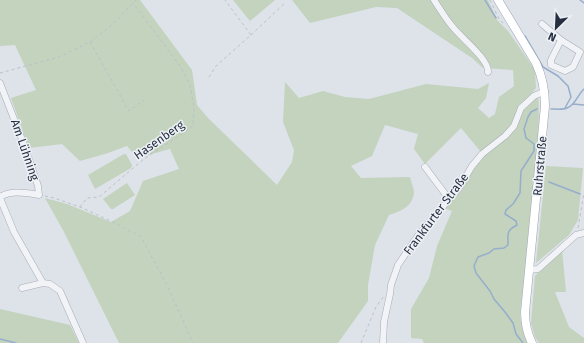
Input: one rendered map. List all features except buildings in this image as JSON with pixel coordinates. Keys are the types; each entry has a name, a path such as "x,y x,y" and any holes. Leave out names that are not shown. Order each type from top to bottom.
{"main road":[{"name":"Ruhrstraße","path":"498,0 536,63 544,73 545,106 525,312 527,332 532,343"}],"street":[{"path":"434,0 452,28 480,55 488,68 488,72"},
{"path":"542,24 561,40 580,52 572,67 565,71 551,66"},
{"path":"544,73 551,66 551,60 561,40"},
{"name":"Am Lühning","path":"0,83 2,95 23,142 38,186 39,195"},
{"name":"Frankfurter Straße","path":"382,343 384,322 391,285 398,266 417,237 459,188 472,166 482,154 505,136 514,126 521,108 534,96 545,91"},
{"path":"425,167 449,199"},
{"path":"39,195 10,193 0,197 14,232 43,283"},
{"path":"530,270 538,269 576,235 584,233"},
{"path":"22,288 43,283 50,284 60,291 83,343"}],"path":[{"path":"0,73 59,57 90,42 113,24 136,0"},
{"path":"225,0 251,35"},
{"path":"490,0 499,19 504,25"},
{"path":"209,77 216,66 286,2"},
{"name":"Hasenberg","path":"80,207 87,198 99,197 145,158 193,126 194,108 190,85 180,66 133,3"},
{"path":"90,42 129,111 144,100"},
{"path":"576,235 584,193"},
{"path":"39,195 54,198 80,207 116,223 141,237 170,292 193,343"},
{"path":"361,343 374,312 383,296"}],"green space":[{"path":"0,0 140,0 192,70 197,105 208,118 277,185 292,162 294,150 283,122 285,82 299,98 323,91 345,97 369,99 426,84 478,89 489,83 486,98 478,108 489,118 495,114 499,97 514,86 513,70 483,68 472,58 397,8 376,7 310,23 292,0 488,0 497,20 508,31 535,70 536,88 528,98 519,105 512,124 505,133 481,152 461,128 425,164 414,149 418,134 385,125 372,156 351,166 361,178 410,177 414,193 411,202 405,208 389,215 375,245 368,285 368,301 338,343 119,343 64,232 45,198 67,204 111,222 130,211 143,181 179,169 170,149 137,158 127,146 80,161 62,144 29,148 11,98 36,90 15,45 0,46"},
{"path":"233,0 275,0 250,21"},
{"path":"538,95 538,146 520,315 522,328 528,343 424,343 422,339 411,338 411,309 429,278 437,246 452,211 444,208 462,190 472,172 483,157 509,136 516,126 523,110"},
{"path":"126,154 132,165 131,168 95,189 88,175"},
{"path":"546,166 583,168 578,220 569,235 536,263"},
{"path":"127,183 135,195 111,209 103,199"},
{"path":"562,249 566,292 555,292 569,327 584,338 584,343 539,343 535,337 531,323 535,276"},
{"path":"0,309 70,325 79,343 0,343"}],"waterway":[{"path":"485,0 496,18"},
{"path":"580,0 584,3"},
{"path":"525,36 543,67 558,76 568,86 571,97 565,108"},
{"path":"551,109 564,109 570,107 584,89"},
{"path":"573,104 584,105"},
{"path":"523,343 516,334 513,323 476,273 474,266 478,257 489,253 494,249 504,248 508,245 508,233 517,225 516,221 505,214 506,210 513,204 520,193 521,171 534,151 534,144 526,138 524,129 531,112 537,109"},
{"path":"549,182 580,194"},
{"path":"0,339 16,343"}]}
